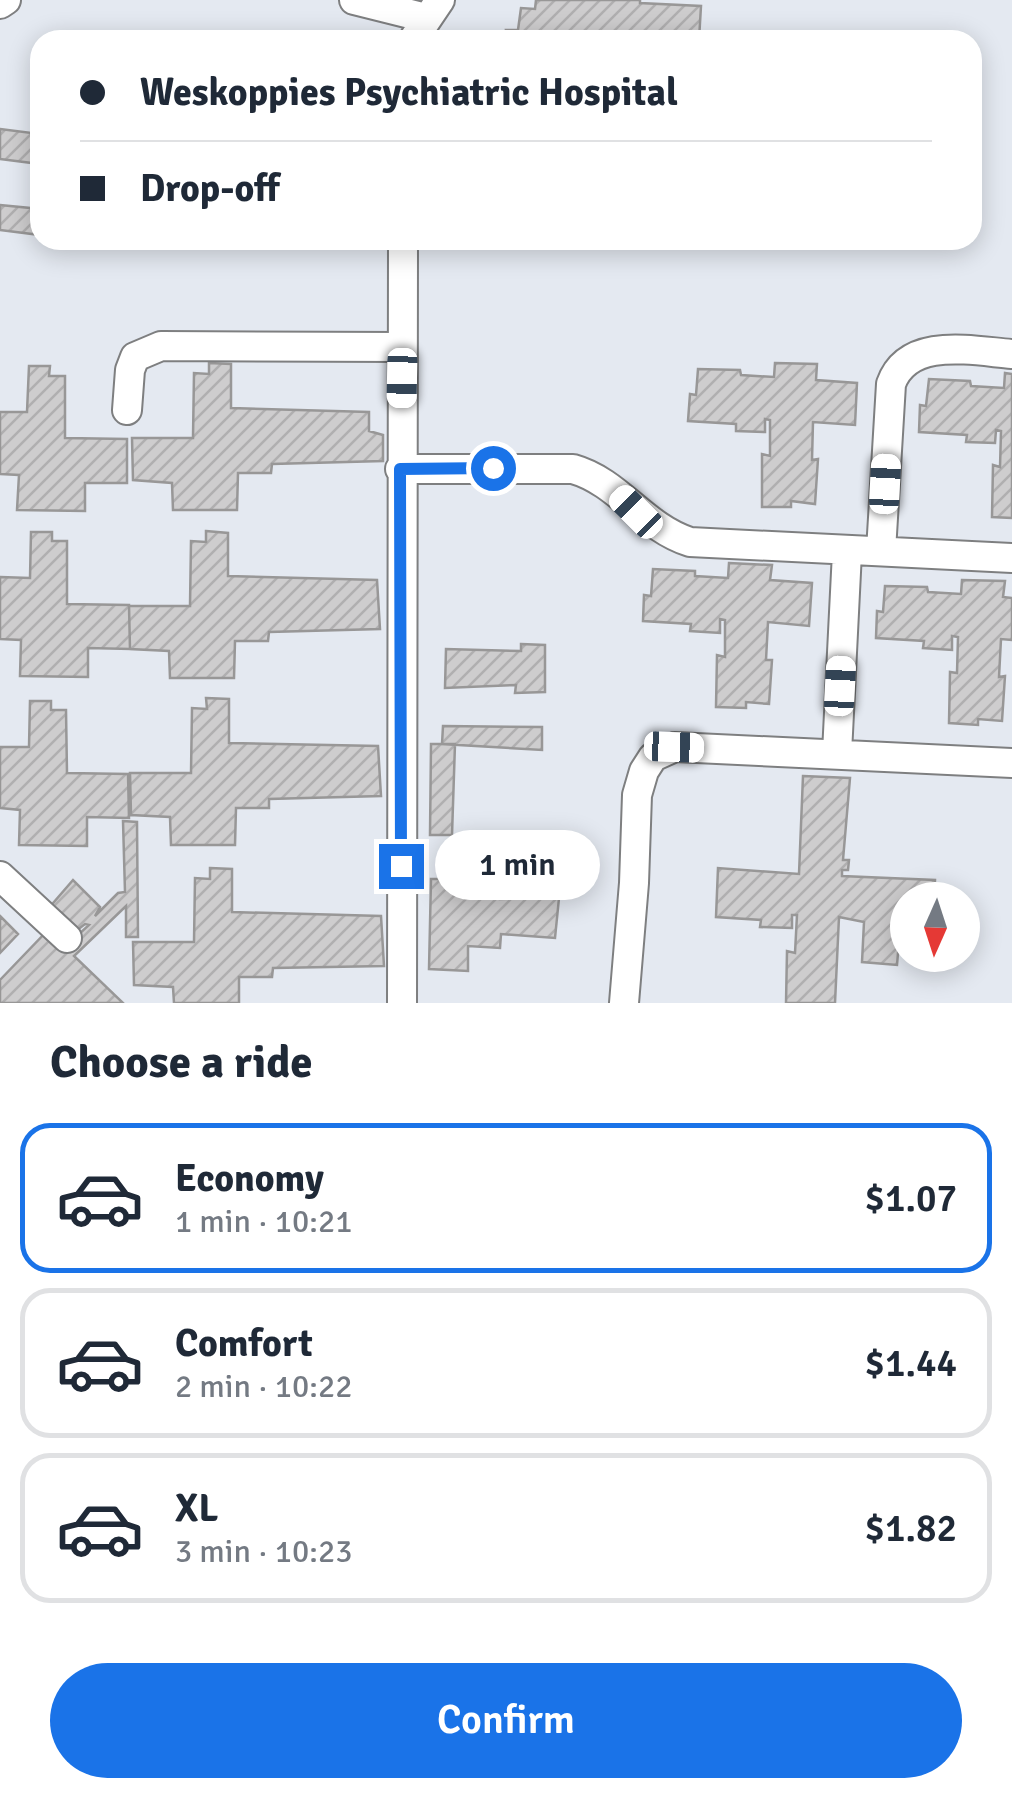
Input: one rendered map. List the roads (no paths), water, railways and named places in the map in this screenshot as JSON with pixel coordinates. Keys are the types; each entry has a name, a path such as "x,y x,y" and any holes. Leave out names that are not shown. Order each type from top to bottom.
{"street":[{"path":"354,0 426,19"},
{"path":"402,1003 403,250"},
{"path":"127,410 130,370 135,357 161,346 402,347"},
{"path":"881,551 891,384 895,373 906,360 929,352 1012,354"},
{"path":"400,469 572,469 592,474 652,524 690,542 1012,558"},
{"path":"837,753 847,552"},
{"path":"624,1003 637,795 653,757 674,747 1012,763"},
{"path":"0,876 67,938"}]}
